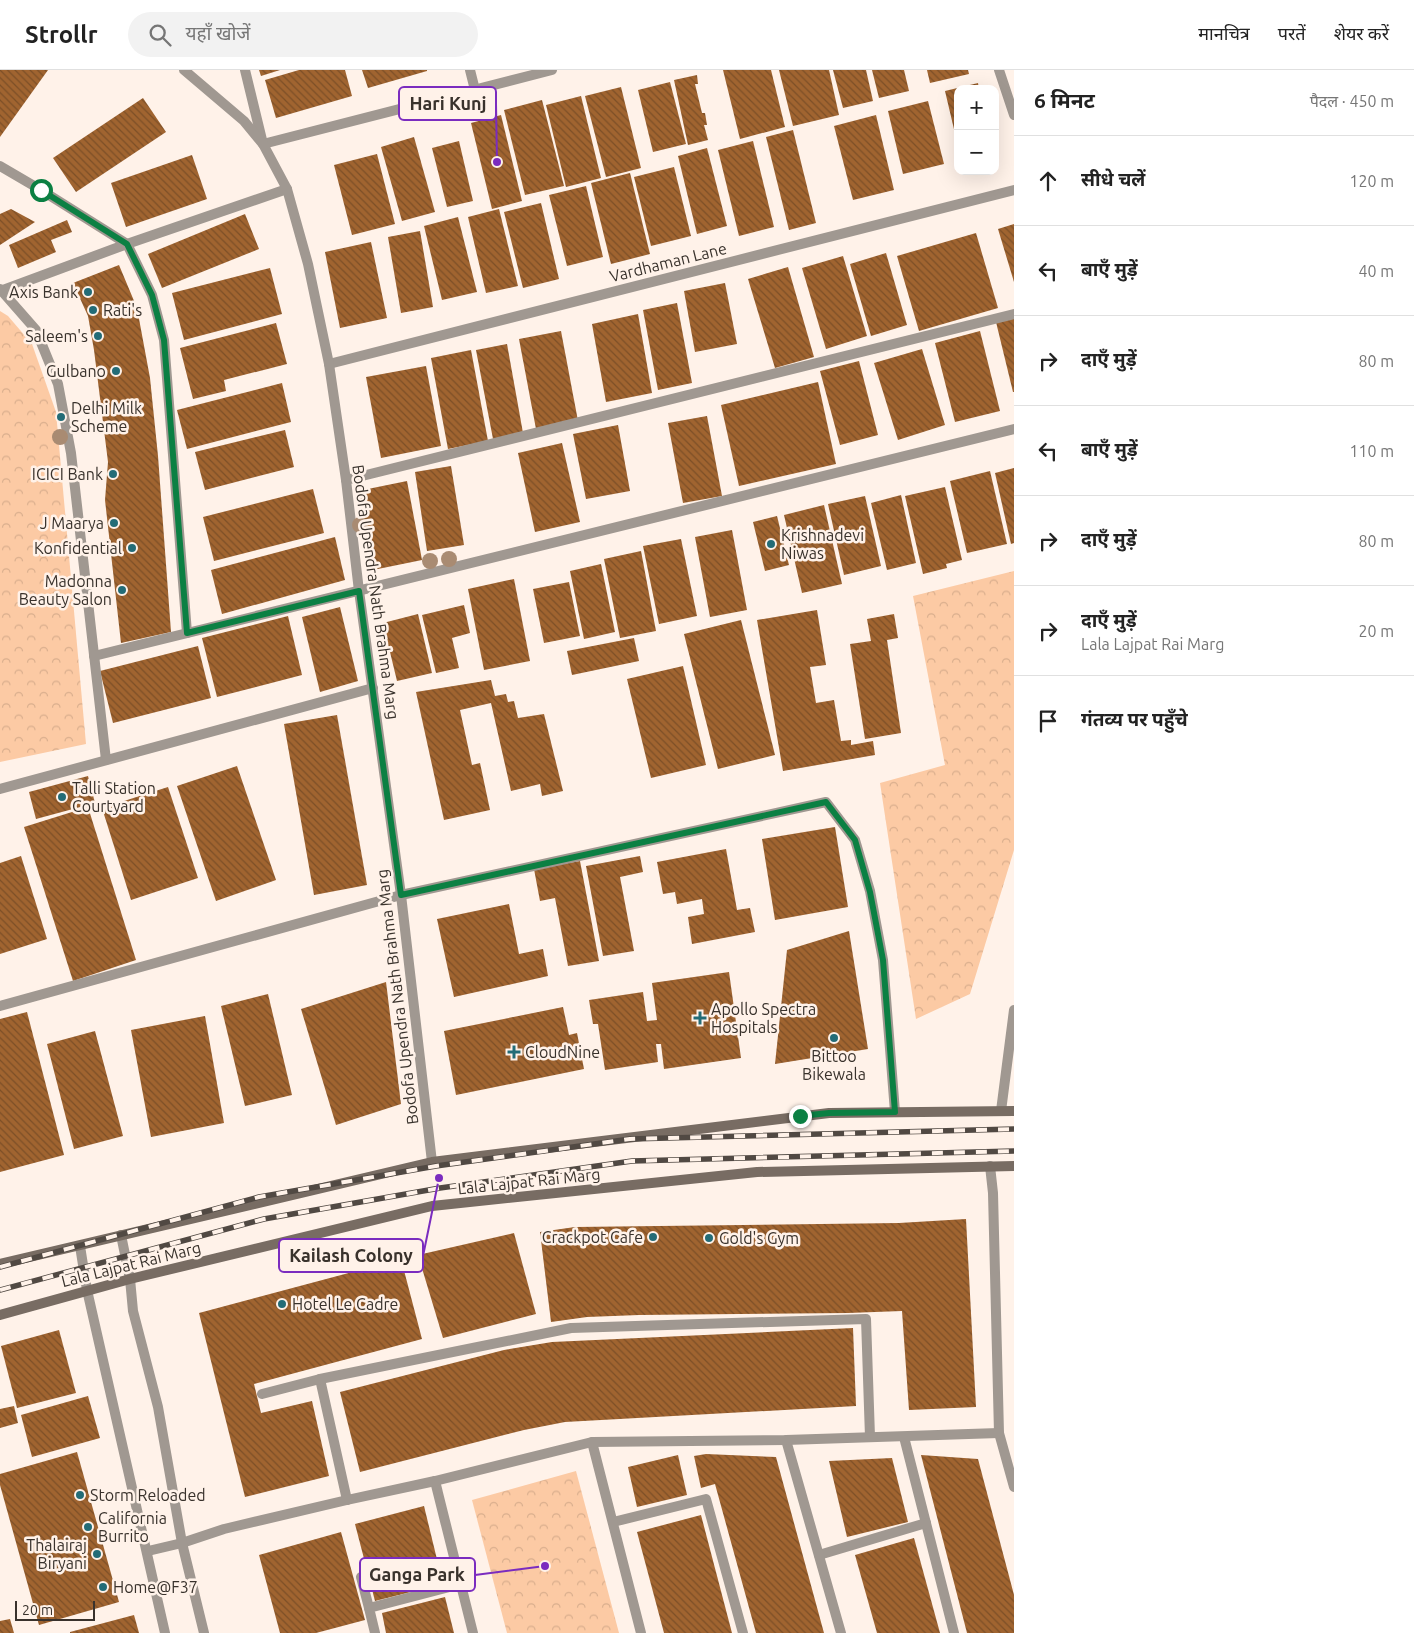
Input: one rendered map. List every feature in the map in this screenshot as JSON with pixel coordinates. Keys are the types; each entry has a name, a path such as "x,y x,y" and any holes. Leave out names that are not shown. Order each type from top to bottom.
{"main road":[{"name":"Lala Lajpat Rai Marg","path":"0,1264 432,1162 829,1113 1014,1111"},
{"name":"Lala Lajpat Rai Marg","path":"0,1315 130,1279 432,1206 757,1172 1014,1166"}],"street":[{"name":"Bodofa Upendra Nath Brahma Marg","path":"184,70 244,121 263,144 287,189 308,264 329,364 346,480 359,591 401,895 432,1162"},
{"path":"245,70 263,144 552,70"},
{"path":"470,70 475,90"},
{"path":"999,70 1014,115"},
{"path":"0,166 127,244 152,295 164,340 187,633"},
{"path":"106,760 72,453 58,384 36,330 2,289 287,189"},
{"name":"Vardhaman Lane","path":"329,364 1014,190"},
{"path":"346,480 1014,314"},
{"path":"94,656 1014,429"},
{"path":"0,789 373,688"},
{"path":"0,1006 401,895 826,802 855,840 870,892 883,960 895,1112"},
{"path":"1000,1111 1014,1010"},
{"path":"990,1166 993,1193 999,1433 1014,1487"},
{"path":"121,1235 130,1279 133,1312 158,1407 182,1543 204,1633"},
{"path":"80,1246 87,1290 148,1551 165,1633"},
{"path":"262,1394 320,1379 571,1328 866,1319 870,1437"},
{"path":"320,1379 347,1500"},
{"path":"148,1551 182,1543 224,1529 347,1500 435,1482 592,1442 786,1440 999,1433"},
{"path":"904,1436 954,1633"},
{"path":"786,1440 841,1633"},
{"path":"592,1442 641,1633"},
{"path":"435,1482 473,1633"},
{"path":"613,1522 706,1499 743,1633"},
{"path":"819,1555 926,1523"},
{"path":"361,1577 375,1633"},
{"path":"369,1608 461,1584"}],"green space":[{"path":"0,311 8,316 32,344 56,412 86,744 0,762"},
{"path":"1014,571 1014,850 970,994 916,1019 880,783 945,765 913,596"},
{"path":"576,1471 619,1633 507,1633 472,1500"}],"building":[{"path":"0,70 48,70 0,137"},
{"path":"259,70 280,70 261,76"},
{"path":"299,70 345,70 352,96 276,118 265,80"},
{"path":"362,70 427,70 427,71 368,88"},
{"path":"723,70 771,70 785,127 740,139"},
{"path":"779,70 829,70 839,115 793,126"},
{"path":"833,70 866,70 873,101 843,108"},
{"path":"872,70 904,70 909,91 879,98"},
{"path":"927,70 968,70 969,74 930,83"},
{"path":"697,75 698,84 695,84 702,113 705,113 707,125 704,125 708,140 688,145 674,80"},
{"path":"670,82 686,144 653,152 638,90"},
{"path":"621,87 641,168 606,177 585,96"},
{"path":"954,89 954,129 945,91"},
{"path":"581,96 601,178 566,187 546,105"},
{"path":"143,98 166,132 76,192 53,158"},
{"path":"542,100 564,186 525,195 504,110"},
{"path":"928,101 944,164 903,174 888,111"},
{"path":"501,115 522,201 492,209 471,123"},
{"path":"876,115 894,190 853,200 834,126"},
{"path":"793,130 816,223 789,230 766,137"},
{"path":"414,137 435,212 402,221 381,147"},
{"path":"459,141 473,201 447,207 432,148"},
{"path":"753,141 774,227 739,236 718,150"},
{"path":"707,148 727,226 697,234 678,156"},
{"path":"377,154 395,224 352,235 334,165"},
{"path":"192,155 207,199 126,227 111,183"},
{"path":"674,167 691,236 651,246 634,177"},
{"path":"630,173 650,254 611,264 591,183"},
{"path":"586,186 603,257 567,266 549,195"},
{"path":"541,203 559,279 523,288 504,212"},
{"path":"11,209 35,222 0,245 0,214"},
{"path":"499,209 518,286 486,293 468,217"},
{"path":"245,214 259,249 162,288 148,254"},
{"path":"458,217 477,292 442,300 424,226"},
{"path":"67,220 72,232 51,240 56,252 18,268 9,245"},
{"path":"1014,224 1014,282 998,229"},
{"path":"420,231 433,307 401,313 388,237"},
{"path":"976,233 998,308 919,331 897,256"},
{"path":"371,242 387,318 340,328 325,252"},
{"path":"886,253 907,325 871,336 850,264"},
{"path":"843,256 867,336 826,349 802,268"},
{"path":"119,265 137,308 150,378 158,456 171,632 121,643 105,500 108,462 94,350 88,316 73,283"},
{"path":"788,267 814,357 775,368 748,279"},
{"path":"270,268 282,314 184,340 172,293"},
{"path":"725,283 737,344 695,352 684,291"},
{"path":"677,303 692,383 658,390 643,310"},
{"path":"638,314 652,393 606,402 592,324"},
{"path":"1014,317 1014,392 1013,392 996,322"},
{"path":"276,323 287,364 224,380 226,391 193,399 180,348"},
{"path":"561,331 578,421 536,429 519,339"},
{"path":"980,331 1000,411 955,422 935,343"},
{"path":"507,344 523,433 493,439 476,350"},
{"path":"922,349 945,425 898,440 874,363"},
{"path":"471,350 488,441 448,449 431,358"},
{"path":"859,361 878,435 840,445 820,371"},
{"path":"426,366 441,446 381,458 366,377"},
{"path":"818,382 836,464 739,486 721,405"},
{"path":"282,383 291,422 187,449 177,410"},
{"path":"707,416 722,496 683,503 668,423"},
{"path":"618,425 630,491 586,499 573,434"},
{"path":"285,430 294,467 205,490 195,452"},
{"path":"562,443 580,522 535,532 518,453"},
{"path":"451,466 464,545 427,551 415,472"},
{"path":"1014,468 1014,543 1011,544 995,473"},
{"path":"990,471 1007,544 967,553 950,481"},
{"path":"407,481 422,560 373,570 358,491"},
{"path":"945,487 962,560 946,564 947,568 923,574 905,496"},
{"path":"313,489 324,533 214,561 203,517"},
{"path":"901,495 916,563 887,570 871,503"},
{"path":"865,496 881,566 844,575 828,504"},
{"path":"824,505 842,584 802,593 784,515"},
{"name":"Krishnadevi Niwas","path":"777,516 789,565 765,571 753,522"},
{"path":"732,530 747,610 710,617 695,537"},
{"path":"335,537 345,580 222,614 211,570"},
{"path":"681,539 697,616 659,624 643,546"},
{"path":"641,551 656,631 620,638 604,559"},
{"path":"601,564 615,632 584,639 570,571"},
{"path":"514,579 530,661 484,670 468,589"},
{"path":"569,582 580,636 544,643 533,589"},
{"path":"464,605 470,633 452,638 459,668 436,673 422,615"},
{"path":"340,607 358,681 320,692 302,617"},
{"path":"817,610 826,665 810,667 816,703 834,700 841,741 851,740 851,745 873,741 875,755 783,771 757,620"},
{"path":"418,614 432,673 397,681 383,623"},
{"path":"894,614 898,638 887,640 901,733 865,739 850,644 871,641 867,619"},
{"path":"288,616 302,675 217,697 202,638"},
{"path":"741,620 775,755 718,769 684,634"},
{"path":"634,638 639,661 572,675 567,651"},
{"path":"198,646 211,698 113,723 100,671"},
{"path":"683,666 706,765 651,778 627,679"},
{"path":"491,680 495,696 506,694 508,702 514,701 518,718 544,714 563,791 542,796 540,784 511,791 491,703 460,710 472,765 480,763 490,810 444,820 416,692"},
{"path":"337,715 367,885 314,895 284,724"},
{"path":"237,766 276,880 216,901 177,786"},
{"name":"Talli Station Courtyard","path":"88,776 95,803 36,819 29,792"},
{"path":"168,787 198,878 131,900 102,808"},
{"path":"88,807 136,960 73,981 24,827"},
{"path":"835,827 848,907 775,920 762,839"},
{"path":"726,849 737,910 750,908 755,932 692,944 688,917 704,914 702,899 677,904 675,892 663,894 657,862"},
{"path":"21,856 47,939 0,954 0,863"},
{"path":"640,856 643,872 620,877 634,951 603,956 586,866"},
{"path":"580,861 599,961 568,966 555,898 540,901 534,869"},
{"path":"509,904 519,954 543,949 548,976 454,997 437,919"},
{"path":"849,931 868,1049 775,1064 787,950"},
{"path":"729,972 741,1058 664,1069 661,1044 656,1044 658,1062 605,1070 598,1024 593,1024 589,1000 643,992 647,1021 657,1020 652,983"},
{"path":"386,982 401,1104 336,1125 301,1009"},
{"path":"268,994 292,1095 245,1106 221,1006"},
{"name":"CloudNine","path":"563,1007 569,1035 577,1033 584,1069 456,1095 444,1031"},
{"path":"27,1012 64,1155 0,1172 0,1019"},
{"path":"205,1016 224,1123 151,1137 131,1030"},
{"path":"95,1031 123,1136 74,1149 47,1044"},
{"path":"966,1219 976,1407 909,1410 902,1311 639,1315 587,1317 551,1322 540,1232 575,1227 899,1223"},
{"path":"514,1233 536,1314 443,1338 418,1255"},
{"path":"401,1259 422,1339 254,1384 261,1413 312,1401 329,1476 245,1497 199,1313"},
{"path":"853,1328 856,1406 565,1422 524,1430 360,1472 340,1392 504,1350 552,1342"},
{"path":"59,1330 76,1393 17,1408 1,1346"},
{"path":"88,1396 100,1438 32,1457 21,1415"},
{"path":"14,1406 18,1423 0,1428 0,1409"},
{"path":"77,1452 119,1602 39,1625 0,1485 0,1474"},
{"path":"706,1454 776,1457 824,1633 756,1633 715,1484 701,1488 694,1456"},
{"path":"678,1455 687,1495 637,1507 628,1467"},
{"path":"921,1455 978,1459 1014,1595 1014,1633 967,1633"},
{"path":"892,1458 908,1522 847,1537 829,1461"},
{"path":"424,1506 443,1584 375,1601 355,1524"},
{"path":"701,1515 732,1633 664,1633 637,1532"},
{"path":"341,1532 365,1620 316,1633 280,1633 259,1555"},
{"path":"914,1538 940,1633 877,1633 855,1555"},
{"path":"445,1597 454,1633 386,1633 382,1613"},
{"path":"134,1615 139,1633 70,1633 70,1632"},
{"path":"10,1619 14,1633 0,1633 0,1621"}],"railway":[{"path":"0,1267 259,1197 436,1166 630,1139 1014,1129"},
{"path":"0,1290 264,1219 440,1188 632,1161 1014,1151"}],"place":[{"name":"Hari Kunj","path":"497,162"},
{"name":"Axis Bank","path":"88,292"},
{"name":"Rati's","path":"93,310"},
{"name":"Saleem's","path":"98,336"},
{"name":"Gulbano","path":"116,371"},
{"name":"Delhi Milk Scheme","path":"61,417"},
{"name":"ICICI Bank","path":"113,474"},
{"name":"J Maarya","path":"114,523"},
{"name":"Krishnadevi Niwas","path":"771,544"},
{"name":"Konfidential","path":"132,548"},
{"name":"Madonna Beauty Salon","path":"122,590"},
{"name":"Talli Station Courtyard","path":"62,797"},
{"name":"Apollo Spectra Hospitals","path":"700,1018"},
{"name":"Bittoo Bikewala","path":"834,1038"},
{"name":"CloudNine","path":"514,1052"},
{"name":"Kailash Colony","path":"439,1178"},
{"name":"Crackpot Cafe","path":"653,1237"},
{"name":"Gold's Gym","path":"709,1238"},
{"name":"Hotel Le Cadre","path":"282,1304"},
{"name":"Storm Reloaded","path":"80,1495"},
{"name":"California Burrito","path":"88,1527"},
{"name":"Thalairaj Biryani","path":"97,1554"},
{"name":"Ganga Park","path":"545,1566"},
{"name":"Home@F37","path":"103,1587"}],"route":[{"path":"41,190 127,244 152,295 164,340 187,633 359,591 401,895 826,802 855,840 870,892 883,960 895,1112 829,1113 800,1116"}]}
